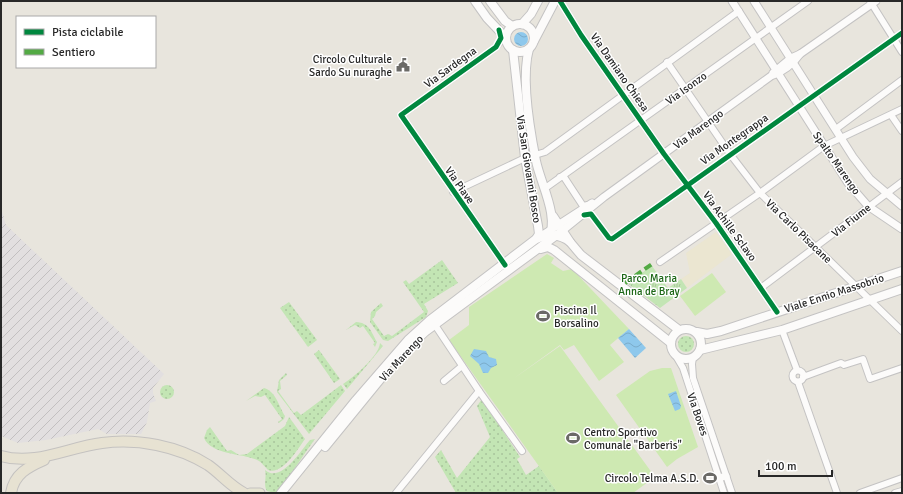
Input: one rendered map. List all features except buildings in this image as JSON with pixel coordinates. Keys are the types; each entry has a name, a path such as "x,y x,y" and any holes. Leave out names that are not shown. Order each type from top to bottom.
{"highway":[{"path":"1,456 20,459 55,454 103,443 152,444 199,460 216,471 233,489 244,493"},
{"path":"11,493 12,486 18,475 27,467 55,454"}],"main road":[{"name":"Via San Giovanni Bosco","path":"475,1 487,18 506,38 508,45 513,50 525,158 539,224 539,234 551,234 551,214 535,154 528,109 526,61 534,37 528,26 522,24"},
{"path":"490,1 505,21 512,26"},
{"path":"506,38 508,30 512,26 522,24 538,1"},
{"path":"513,50 521,52 531,46 555,1"},
{"path":"548,203 551,234 557,252"},
{"path":"281,493 404,344 425,324 505,265 551,234"},
{"path":"551,234 570,242 590,262 679,330 675,333 672,347"},
{"name":"Via Marengo","path":"288,493 396,360 414,341 538,250 551,234"},
{"path":"538,250 548,247 557,252 672,347 682,358 693,357 700,350 702,341 697,332"},
{"name":"Viale Ennio Massobrio","path":"679,330 688,328 707,334 721,331 902,271"},
{"name":"Viale Ennio Massobrio","path":"700,350 712,349 782,330 902,290"},
{"path":"250,493 260,493"}],"street":[{"name":"Via Damiano Chiesa","path":"560,1 581,35 624,94 664,154"},
{"name":"Spalto Marengo","path":"732,1 848,183 868,206 902,229"},
{"name":"Spalto Marengo","path":"754,1 870,179 885,194 902,206"},
{"name":"Via Isonzo","path":"544,189 808,1"},
{"path":"873,2 902,52"},
{"name":"Via Marengo","path":"569,220 584,215 604,197 778,71 794,63 800,54 873,2"},
{"name":"Via Piave","path":"453,192 525,158 545,152 739,11"},
{"name":"Via Sardegna","path":"401,115 498,45 501,38 499,30"},
{"name":"Via Montegrappa","path":"584,215 591,214 608,237 612,239 902,33"},
{"name":"Via Carlo Pisacane","path":"667,62 730,154 760,193 856,286 869,301 902,331"},
{"path":"836,129 902,80"},
{"path":"660,262 760,193 824,146 902,109"},
{"path":"892,114 902,131"},
{"name":"Via Piave","path":"401,115 505,265"},
{"name":"Via Achille Sclavo","path":"664,154 716,223 777,312"},
{"path":"560,178 564,177 582,205 588,205"},
{"name":"Via Fiume","path":"762,288 816,248 868,206 902,182"},
{"name":"Via Marengo","path":"569,220 588,205 604,197"},
{"path":"548,203 558,219 569,220"},
{"path":"551,234 569,220"},
{"path":"569,220 566,234 570,242"},
{"path":"435,325 479,391 522,450"},
{"path":"782,330 799,376 803,396 837,493"},
{"name":"Via Boves","path":"672,347 683,368 723,477 732,493"},
{"name":"Via Boves","path":"693,357 693,378 723,477 724,493"},
{"path":"799,376 863,359 870,379 902,368"},
{"path":"444,381 462,366"},
{"path":"396,493 479,391"},
{"path":"860,493 902,478"},
{"path":"895,493 902,491"}],"shaded area":[{"path":"1,208 6,225 164,374 153,388 156,401 150,403 147,422 141,434 107,434 98,429 46,440 18,443 1,436"},
{"path":"716,232 732,254 687,288 681,279 690,273 686,253"}],"green space":[{"path":"547,254 554,258 551,263 563,271 572,269 629,329 610,345 624,362 599,381 574,345 564,350 560,345 513,379 560,346 655,477 633,493 558,493 449,340 469,325 469,307"},
{"path":"442,260 458,283 424,304 428,311 426,317 388,341 383,340 370,322 371,312 381,303 383,306 376,312 372,319 384,336 388,334 392,336 424,312 403,282 406,280 409,284"},
{"name":"Parco Maria Anna de Bray","path":"652,266 668,288 681,279 687,288 660,308 627,283"},
{"path":"712,273 726,292 695,316 680,296"},
{"path":"289,302 317,340 308,347 280,308"},
{"path":"356,322 364,324 370,329 377,342 375,347 373,344 375,343 363,326 360,328 355,325 346,330"},
{"path":"683,336 689,336 694,341 692,350 689,352 683,352 678,347 678,341"},
{"path":"380,343 383,346 347,389 343,384 371,360 379,348"},
{"path":"319,350 340,379 334,383 314,354"},
{"path":"662,368 671,368 698,447 677,459 667,467 616,395 650,371"},
{"path":"286,373 287,375 280,381 281,389 278,391 294,413 297,411 301,415 341,385 345,391 309,434 277,392 279,380"},
{"path":"164,385 170,385 174,389 174,395 170,399 164,399 160,395 160,389"},
{"path":"264,388 272,392 285,416 279,423 278,422 282,419 265,395 261,397 255,396 246,401"},
{"path":"482,399 520,457 517,459 526,475 539,466 558,493 456,493 435,457 441,450 457,478 490,437 477,406"},
{"path":"289,417 305,439 294,455 279,469 274,471 268,470 260,462 253,458 239,455 247,454 285,426"},
{"path":"210,427 227,451 231,450 239,455 221,451 208,444 204,438"},
{"path":"315,439 279,491 275,493 267,491 265,486 265,470 271,473 278,473 296,458 310,440"}],"water":[{"path":"518,32 524,32 528,36 528,42 524,46 518,46 514,42 514,36"},
{"path":"629,329 646,348 635,358 618,338"},
{"path":"474,349 486,351 489,357 496,359 497,365 491,368 488,373 483,373 479,364 470,356"},
{"path":"676,391 681,406 680,409 675,411 668,394"}],"marked path":[{"path":"625,283 652,264"}],"cycle path":[{"path":"560,1 581,35 664,154 716,223 777,312"},
{"path":"499,30 501,38 496,47 401,115 505,265"},
{"path":"584,215 591,214 609,238 612,239 902,33"}],"place":[{"name":"Circolo Culturale Sardo Su nuraghe","path":"403,65"},
{"name":"Piscina Il Borsalino","path":"543,316"},
{"name":"Centro Sportivo Comunale \"Barberis\"","path":"573,438"},
{"name":"Circolo Telma A.S.D.","path":"710,478"}]}
